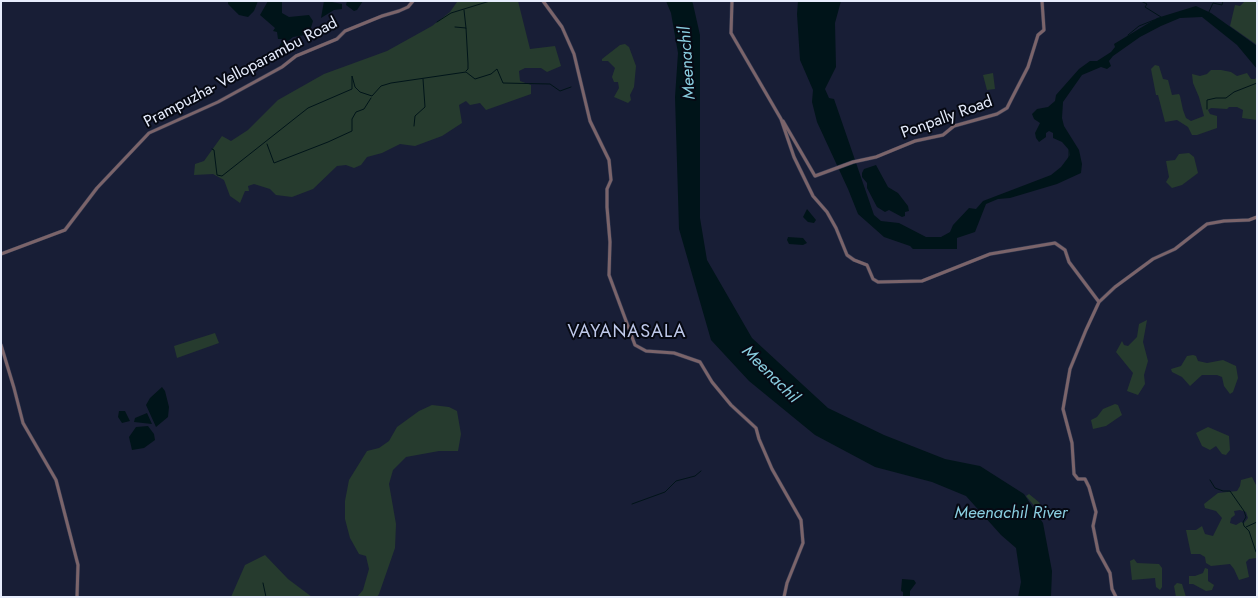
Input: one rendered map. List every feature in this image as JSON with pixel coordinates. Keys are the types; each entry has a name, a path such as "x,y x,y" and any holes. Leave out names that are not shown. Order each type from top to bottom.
{"main road":[{"name":"Prampuzha- Velloparambu Road","path":"1,254 65,230 97,188 153,130 218,102 282,67 296,56 337,39 345,31 408,7 413,1"},
{"path":"543,1 562,27 574,54 590,121 608,160 611,180 607,189 610,242 609,275 635,345 646,350 674,353 700,362 712,382 731,405 756,428 772,470 800,520 803,543 787,584 784,597"},
{"path":"732,1 731,34 782,119 794,157 813,196 827,212 848,255 854,260 866,265 873,279 878,282 922,281 990,254 1056,243 1065,250 1069,262 1099,302"},
{"name":"Ponpally Road","path":"782,119 815,176 853,162 876,157 915,141 943,135 954,126 988,117 1006,108 1028,67 1038,35 1044,30 1042,1"},
{"path":"1116,597 1112,589 1110,573 1098,551 1093,526 1096,512 1089,487 1085,479 1078,479 1074,474 1072,443 1063,409 1070,369 1099,302 1115,287 1153,260 1175,249 1207,224 1224,221 1249,220 1257,217"},
{"path":"1,345 3,359 23,423 56,480 78,565 77,597"}],"green space":[{"path":"518,1 530,49 555,46 561,66 547,72 541,68 525,68 519,71 520,81 531,85 531,94 486,110 480,103 470,105 466,101 459,105 462,123 442,136 415,146 400,144 382,153 367,157 361,165 354,168 346,165 337,166 313,189 292,197 276,195 270,189 254,184 248,186 249,191 245,191 240,203 230,196 224,180 213,174 194,175 195,164 204,161 222,136 231,141 248,130 278,100 324,74 387,51 432,26 450,12 457,2"},
{"path":"1245,1 1257,1 1257,45 1230,26 1235,5 1240,6"},
{"path":"625,44 629,47 636,66 634,87 630,95 631,100 628,103 614,97 619,88 618,82 614,82 612,77 615,68 608,61 602,61 602,59 620,45"},
{"path":"1155,65 1159,66 1163,79 1168,80 1172,95 1179,94 1186,118 1191,121 1204,116 1199,97 1193,83 1192,74 1200,76 1207,74 1211,70 1221,70 1231,72 1237,76 1247,73 1251,79 1255,79 1257,77 1257,120 1242,118 1243,110 1237,107 1229,107 1227,109 1211,108 1208,110 1210,114 1217,116 1217,128 1197,135 1192,135 1188,127 1177,120 1165,122 1158,95 1156,95 1151,69"},
{"path":"993,73 995,89 987,90 983,75"},
{"path":"1189,153 1194,157 1198,173 1182,185 1172,188 1166,182 1169,177 1166,161 1175,160 1179,154"},
{"path":"1147,320 1143,342 1148,361 1144,375 1145,384 1138,395 1127,391 1133,373 1116,352 1122,341 1124,345 1128,346 1137,337 1139,324"},
{"path":"215,333 219,343 177,358 174,346"},
{"path":"1187,356 1196,356 1198,361 1207,363 1223,360 1236,366 1238,378 1233,392 1230,394 1224,386 1222,377 1217,375 1202,375 1190,386 1182,377 1172,372 1171,369 1181,366"},
{"path":"1115,404 1118,405 1122,415 1106,426 1093,429 1091,420 1097,417 1103,409"},
{"path":"432,405 449,407 457,411 461,434 458,451 439,451 406,457 393,470 389,484 396,524 395,548 377,597 357,597 363,590 369,569 366,556 359,554 350,538 345,519 345,501 349,480 367,451 379,448 389,441 397,427 419,411"},
{"path":"1208,427 1229,436 1230,450 1226,455 1222,454 1216,446 1210,450 1202,446 1196,433"},
{"path":"1252,477 1257,487 1257,558 1249,559 1246,562 1249,577 1239,580 1230,564 1211,566 1206,563 1205,557 1200,554 1191,554 1186,530 1196,530 1202,526 1205,534 1213,536 1222,518 1216,511 1205,508 1204,504 1218,493 1237,491 1241,480","holes":["1240,510 1246,512 1248,518 1244,523 1241,522 1236,525 1230,523 1231,518 1235,515 1234,511"]},
{"path":"1029,494 1040,503 1036,508 1026,496"},
{"path":"265,555 288,579 312,597 231,597 245,565"},
{"path":"1134,559 1137,563 1159,564 1162,568 1162,587 1160,590 1156,587 1155,578 1132,580 1130,561"},
{"path":"1205,568 1208,569 1208,581 1214,585 1212,590 1206,591 1193,584 1189,584 1189,576 1195,576 1203,573"},
{"path":"1177,583 1182,584 1186,597 1176,597 1174,586"}],"water":[{"path":"228,1 258,1 254,11 248,17 239,15 228,4"},
{"path":"268,1 282,2 282,13 289,17 309,15 313,21 310,31 305,35 293,37 278,49 283,39 278,39 277,32 273,31 275,28 260,15"},
{"path":"324,1 334,1 332,2 342,4 342,9 334,10 321,18"},
{"path":"347,1 363,1 357,10 354,11 346,5"},
{"name":"Meenachil River","path":"666,1 692,1 693,4 700,35 700,218 707,260 752,338 828,408 884,435 945,459 980,466 1024,494 1043,523 1052,571 1051,597 1018,597 1021,582 1016,548 1001,535 966,496 932,482 875,467 815,435 749,381 711,340 679,229 675,97 678,53 671,13"},
{"path":"798,1 841,1 835,23 836,67 825,89 829,98 834,99 874,215 881,221 899,223 926,237 941,237 950,232 953,225 969,208 976,209 983,201 1051,175 1061,167 1070,155 1069,150 1062,142 1053,138 1053,133 1049,131 1046,133 1046,137 1039,142 1035,133 1040,123 1034,119 1032,114 1037,109 1048,107 1055,101 1056,95 1079,69 1090,61 1097,61 1111,52 1115,47 1114,44 1157,18 1196,6 1211,13 1257,46 1257,69 1237,45 1202,17 1180,18 1161,26 1140,37 1113,56 1109,61 1111,66 1107,69 1101,67 1082,75 1063,102 1062,118 1064,126 1079,150 1082,164 1081,173 1057,184 1010,198 998,199 986,204 975,232 957,238 957,249 913,249 910,246 884,237 858,214 817,122 812,102 813,90 800,60 797,14"},
{"path":"876,165 888,187 898,193 908,206 909,211 905,212 905,216 902,217 889,210 885,212 877,207 867,188 867,183 862,177 864,169"},
{"path":"807,209 816,220 814,223 808,222 803,217"},
{"path":"788,237 803,238 807,243 803,245 789,244 787,240"},
{"path":"162,387 165,391 169,407 168,417 156,427 146,405 150,398"},
{"path":"119,411 125,411 130,421 122,423 118,417"},
{"path":"147,413 152,424 134,422 135,418"},
{"path":"148,426 154,434 155,440 144,448 132,450 129,437 136,427"},
{"path":"902,579 914,580 916,583 910,591 910,597 903,597 903,592 901,591"}],"waterway":[{"path":"437,22 451,13 490,1"},
{"path":"1141,1 1147,4 1145,7 1161,17"},
{"path":"1208,14 1213,3 1222,5 1223,1"},
{"path":"464,10 466,28"},
{"path":"1128,35 1139,26 1154,20"},
{"path":"455,27 466,28 468,63 468,69 466,71"},
{"path":"212,149 214,150 217,175 222,176 308,108 352,89 352,76 355,87 360,92 372,96 381,86 391,83 466,72 475,79 491,74 497,69 503,83 550,84 560,91 571,87"},
{"path":"414,126 415,116 425,107 423,79"},
{"path":"1207,109 1207,100 1226,98 1234,92 1257,83"},
{"path":"267,144 274,163 328,142 352,131 352,119 356,112 364,109 371,98"},
{"path":"1069,149 1069,158"},
{"path":"632,504 665,492 676,481 695,476 701,471"},
{"path":"1210,480 1215,488 1223,491 1230,491 1244,511 1246,517 1243,522 1244,526 1249,531 1256,552"},
{"path":"1246,527 1257,522"},
{"path":"263,583 266,597"}],"district":[{"name":"VAYANASALA","path":"627,333"}],"water label":[{"name":"Meenachil","path":"688,63"},
{"name":"Meenachil","path":"770,375"}]}
